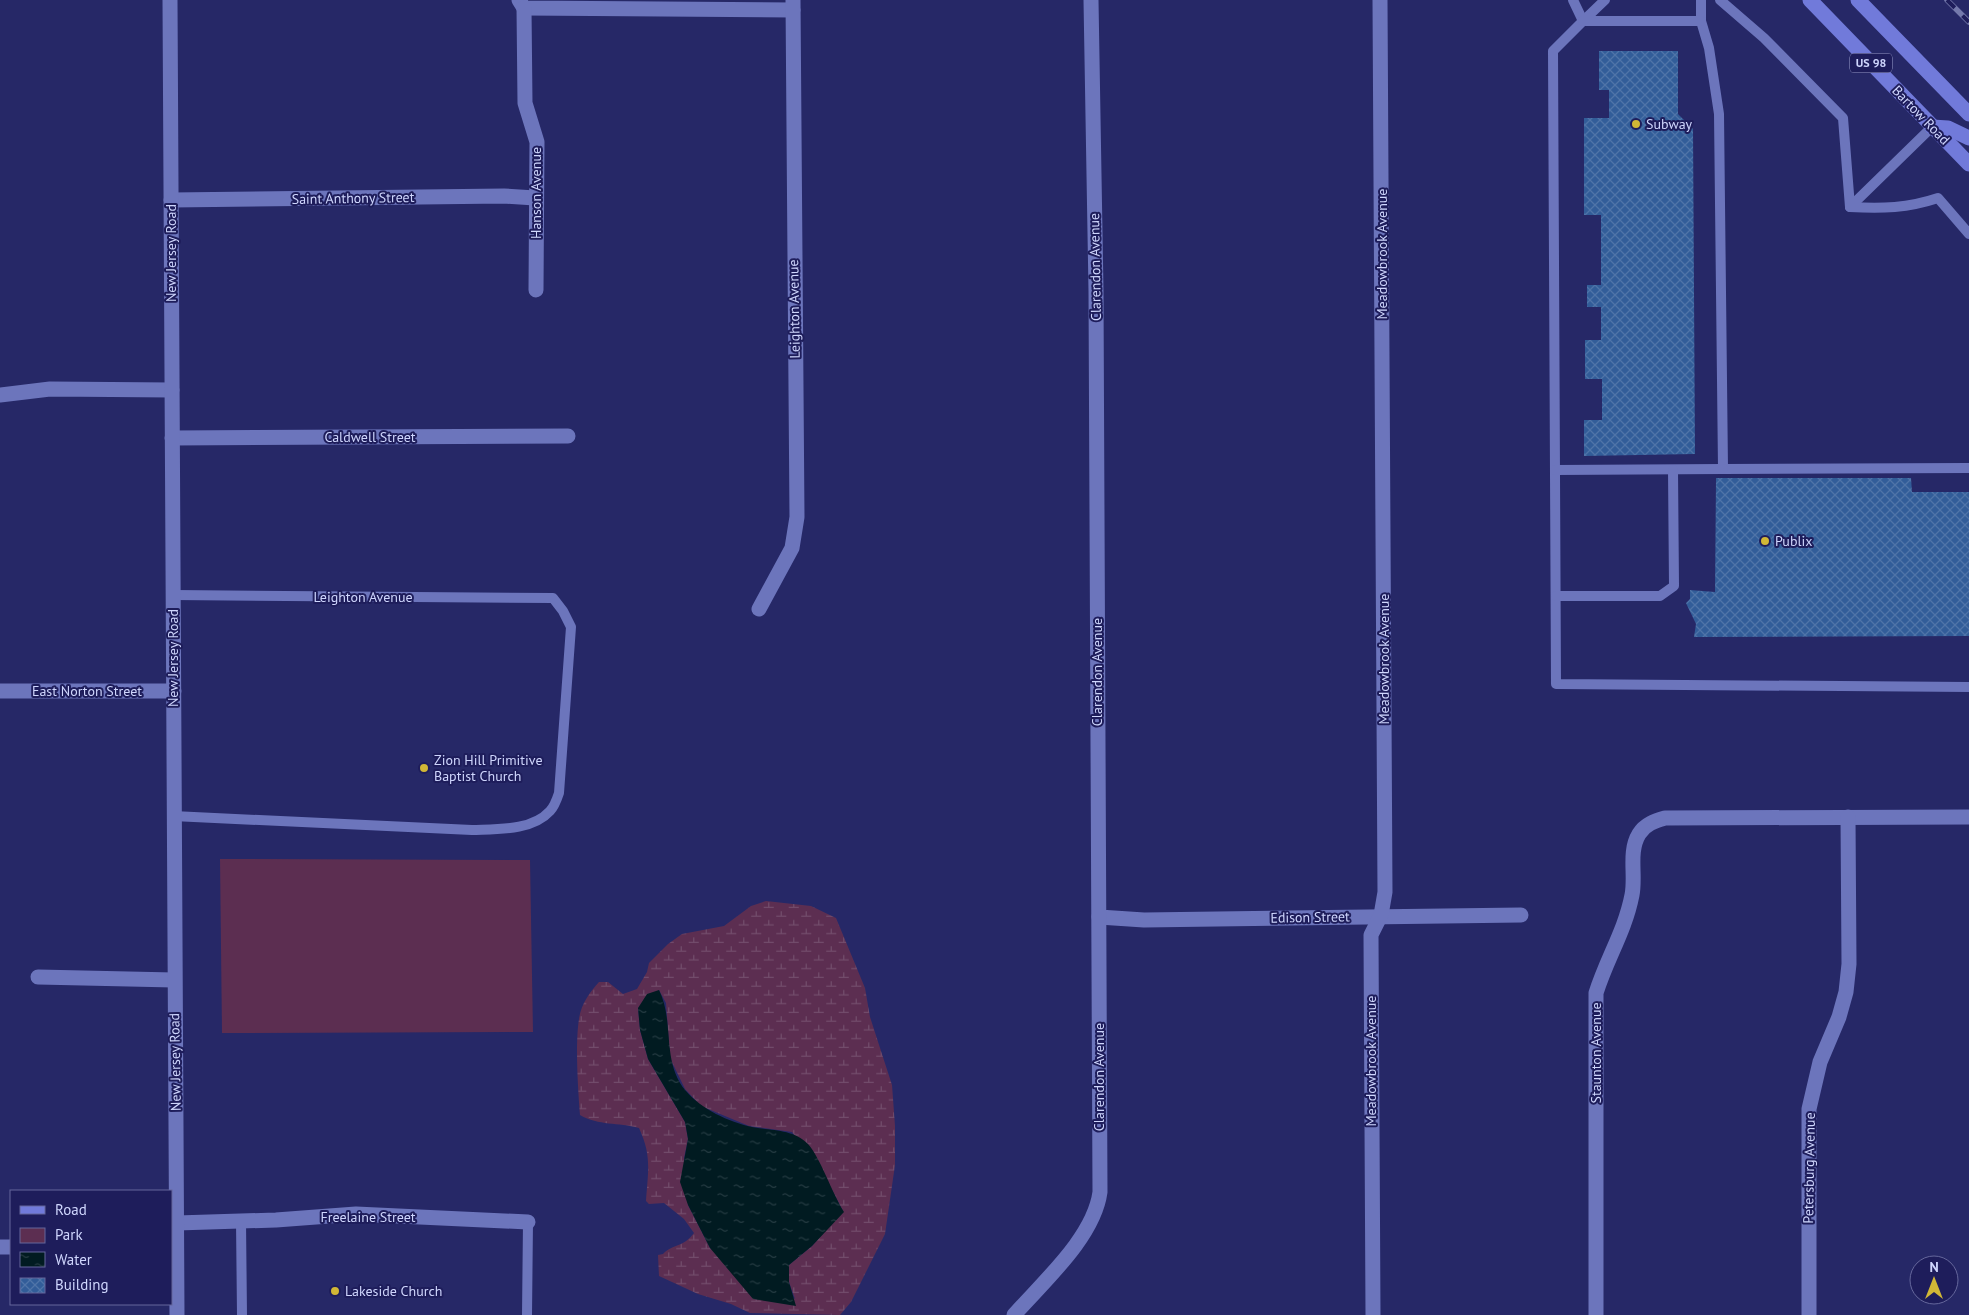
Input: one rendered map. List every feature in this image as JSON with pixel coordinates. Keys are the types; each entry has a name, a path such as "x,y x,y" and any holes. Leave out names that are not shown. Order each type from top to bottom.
{"main road":[{"name":"Bartow Road","path":"1810,0 1969,164"},
{"name":"US 98","path":"1858,0 1969,114"},
{"path":"1932,127 1948,128 1969,138"}],"street":[{"name":"New Jersey Road","path":"170,0 173,816 177,1222 174,1246 177,1315"},
{"name":"Clarendon Avenue","path":"1014,1315 1085,1234 1098,1206 1096,291 1091,0"},
{"name":"Meadowbrook Avenue","path":"1372,1315 1371,935 1381,915 1385,883 1380,0"},
{"path":"521,4 793,5"},
{"name":"Hanson Avenue","path":"521,4 525,103 537,142 535,198 536,290"},
{"name":"Leighton Avenue","path":"759,609 792,548 797,517 793,5"},
{"name":"Saint Anthony Street","path":"171,200 494,196 535,198"},
{"path":"0,395 10,392 50,389 172,390"},
{"name":"Caldwell Street","path":"172,438 568,436"},
{"name":"East Norton Street","path":"0,691 174,691"},
{"name":"Petersburg Avenue","path":"1808,1315 1809,1109 1820,1062 1836,1025 1846,992 1849,964 1848,817"},
{"name":"Staunton Avenue","path":"1596,1315 1596,993 1602,972 1620,938 1628,916 1633,891 1633,849 1639,834 1650,823 1665,818 1969,817"},
{"name":"Edison Street","path":"1098,917 1144,920 1381,915 1521,915"},
{"path":"38,977 174,980"},
{"name":"Freelaine Street","path":"177,1222 241,1221 356,1214 528,1222"}],"lane":[{"path":"1573,0 1583,21"},
{"path":"1605,0 1554,51 1556,684 1969,687"},
{"path":"1701,0 1701,21 1709,48 1720,114 1723,469"},
{"path":"1720,0 1764,38 1843,118 1850,207"},
{"path":"1583,21 1701,21"},
{"path":"1850,207 1932,127"},
{"path":"1850,207 1889,209 1916,206 1938,198 1969,234"},
{"path":"1555,470 1969,468"},
{"path":"1556,596 1660,596 1674,586 1674,470"},
{"name":"Leighton Avenue","path":"173,595 553,598 563,611 571,627 559,793 551,810 539,820 519,826 472,830 173,816"},
{"path":"241,1221 242,1315"},
{"path":"527,1315 528,1222"}],"green space":[{"path":"220,859 530,860 533,1032 222,1033"},
{"path":"766,901 811,906 836,918 865,988 870,1017 892,1085 895,1165 885,1234 851,1302 840,1315 750,1313 731,1304 698,1294 659,1276 658,1255 686,1241 694,1233 684,1219 664,1203 649,1204 646,1201 647,1155 639,1128 594,1121 580,1115 577,1054 578,1029 580,1014 589,994 599,982 608,982 623,994 637,989 647,972 649,963 668,944 682,934 724,926 751,906","holes":["659,990 666,1003 670,1058 685,1089 701,1106 749,1126 792,1132 820,1167 843,1211 812,1246 789,1265 789,1282 795,1299 710,1248 688,1205 684,1158 688,1139 685,1122 648,1059 640,1030 638,1008"]}],"water":[{"path":"659,990 664,1002 673,1067 678,1080 686,1091 699,1104 734,1122 752,1127 782,1131 802,1139 817,1157 844,1212 812,1246 789,1265 789,1282 796,1306 753,1299 710,1248 688,1205 680,1182 688,1139 685,1122 648,1059 640,1030 638,1008 647,994"}],"building":[{"path":"1599,51 1678,51 1678,114 1693,129 1695,454 1584,456 1584,420 1602,420 1602,379 1585,379 1585,340 1601,340 1601,307 1587,307 1587,285 1601,285 1601,215 1584,215 1584,118 1609,118 1609,90 1599,90"},
{"path":"1716,478 1911,478 1912,492 1969,492 1969,636 1694,637 1696,624 1686,603 1690,599 1690,590 1715,592"}],"railway":[{"path":"1947,0 1969,22"}],"place":[{"name":"Subway","path":"1636,124"},
{"name":"Publix","path":"1765,541"},
{"name":"Zion Hill Primitive Baptist Church","path":"424,768"},
{"name":"Lakeside Church","path":"335,1291"}]}
